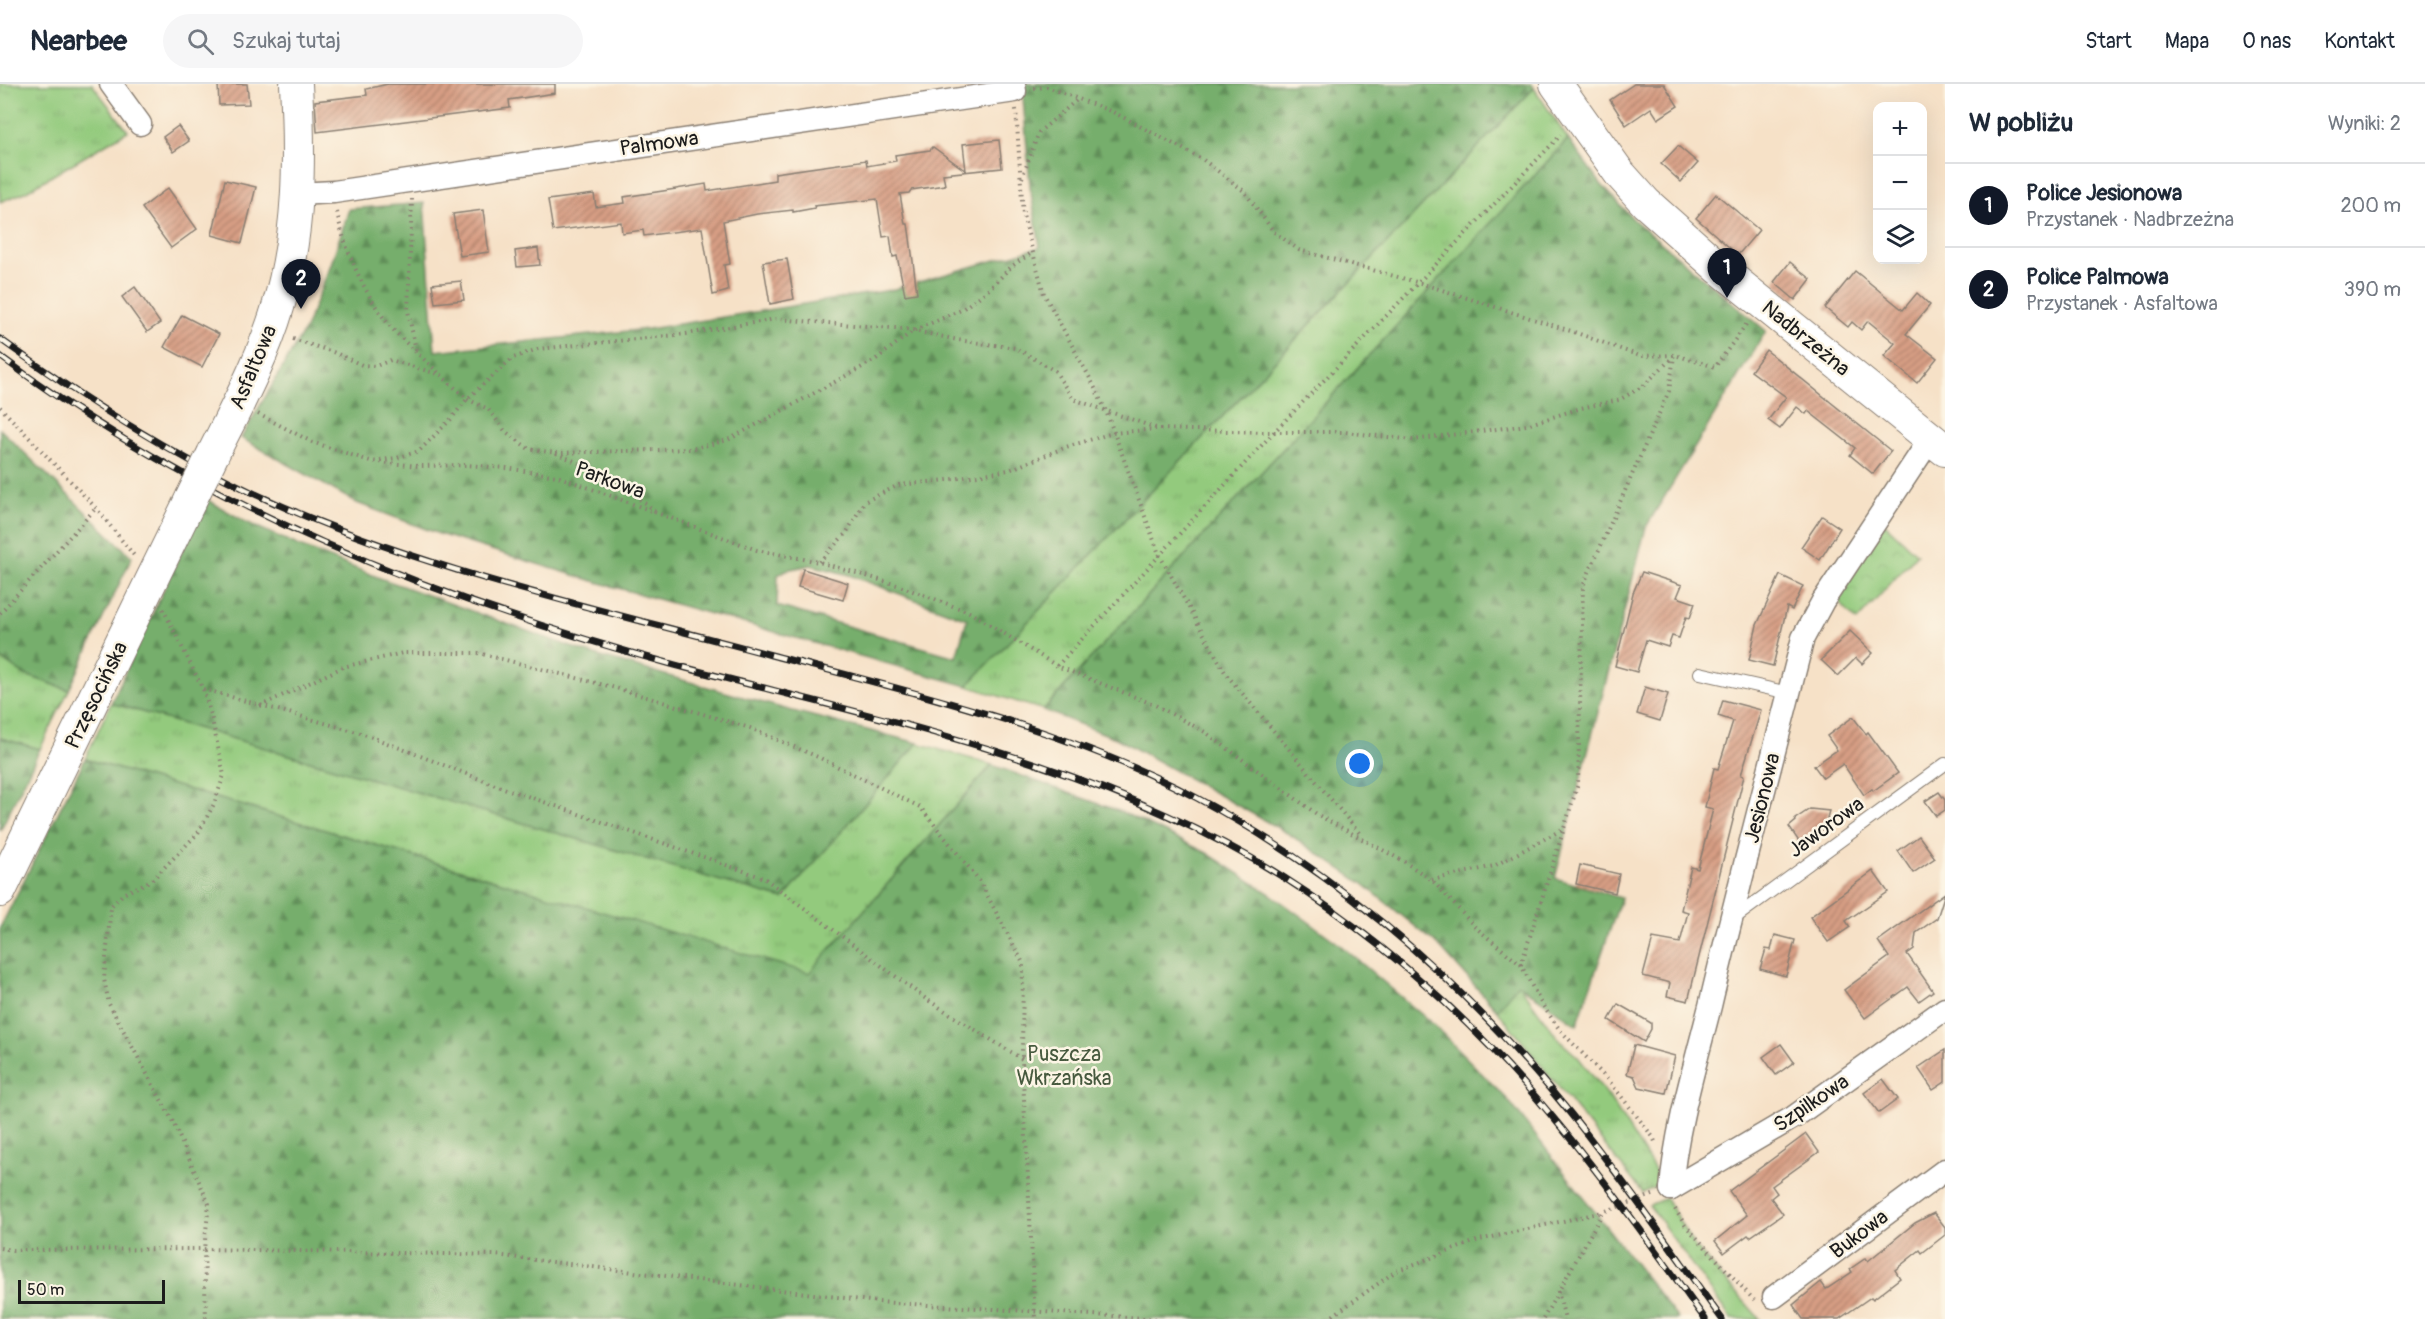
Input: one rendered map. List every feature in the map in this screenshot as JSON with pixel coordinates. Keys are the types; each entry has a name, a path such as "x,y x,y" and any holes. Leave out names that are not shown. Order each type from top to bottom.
{"street":[{"path":"111,84 140,124"},
{"name":"Asfaltowa","path":"191,499 238,405 278,308 292,243 297,195 296,84"},
{"name":"Nadbrzeżna","path":"1556,84 1620,174 1693,246 1938,444"},
{"name":"Palmowa","path":"297,195 334,192 1014,88"},
{"name":"Jesionowa","path":"1671,1189 1682,1123 1730,921 1803,638 1823,601 1938,444"},
{"name":"Przęsocińska","path":"0,891 191,499"},
{"name":"Szpilkowa","path":"1671,1189 1794,1117 1945,1009"},
{"name":"Bukowa","path":"1765,1300 1945,1170"}],"lane":[{"path":"1700,673 1789,693"},
{"name":"Jaworowa","path":"1730,921 1945,764"}],"path":[{"path":"1061,84 1061,92"},
{"path":"1660,1154 1653,1137 1610,1082 1560,1030 1541,1004 1521,965 1475,927 1432,880 1364,838 1226,674 1159,554 1106,411 1044,294 1023,215 1014,88 1047,87 1061,92 1113,112 1202,159 1244,191 1274,232 1299,250 1420,283 1574,332 1640,356 1675,355 1715,367 1754,313 1764,304"},
{"path":"1021,182 1039,132 1078,99"},
{"path":"1057,666 1274,432 1578,117"},
{"path":"412,195 408,311 416,351"},
{"path":"336,205 341,230 368,293 391,326 467,399 488,409 506,431 530,449 556,453 691,449 728,440 875,360 913,331 961,310 987,291 1012,266 1033,252"},
{"path":"370,460 397,458 419,451 451,419 467,399 513,358 538,349 686,334 776,319 833,322 913,331 1016,348 1055,370 1073,399 1159,429"},
{"path":"292,339 333,352 362,365 376,366 391,360 441,375"},
{"path":"819,562 847,532 864,502 899,485 1009,470 1066,447 1113,433 1159,429 1345,432 1413,440 1527,425 1581,408 1619,400 1643,386 1675,355"},
{"path":"1521,965 1578,784 1583,586 1669,391 1675,355"},
{"name":"Parkowa","path":"238,405 312,442 370,460 418,466 466,465 506,468 557,476 758,550 819,562 897,585 969,612 1057,666 1155,705 1204,732 1318,815 1364,838"},
{"path":"0,407 96,508 135,557 150,583 157,603 166,613 203,689 211,715 224,776 214,804 198,833 152,880 123,894 111,906 104,979 109,1004 171,1118 209,1204 204,1249 206,1319"},
{"path":"556,453 610,477 659,514"},
{"path":"0,613 96,508"},
{"path":"259,706 343,667 403,653 478,653 616,688 750,728 818,757 920,807 979,880 1023,963 1022,1059 1035,1319"},
{"path":"203,689 364,734 495,785 764,878 926,999 1022,1059"},
{"path":"1432,880 1494,866 1563,829"},
{"path":"1328,1319 1396,1271 1479,1240 1603,1212 1671,1189 1675,1208 1686,1225 1765,1300"},
{"path":"1543,1319 1603,1212"},
{"path":"0,1248 12,1250 204,1249 495,1255 878,1302 1160,1319"},
{"path":"1558,1290 1565,1319"}],"green space":[{"path":"0,84 92,84 128,131 23,193 0,202"},
{"path":"1022,84 1532,84 1534,88 967,686 593,581 439,534 357,503 241,438 305,329 331,264 349,209 424,203 435,351 648,329 891,290 1040,247 1030,187","holes":["811,565 849,575 967,619 956,657 777,606 778,575 786,570"]},
{"path":"1534,88 1568,139 1043,710 967,686"},
{"path":"1568,139 1601,184 1634,220 1766,331 1646,527 1555,878 1621,898 1577,1025 1518,984 1497,1010 1438,945 1363,884 1287,833 1118,739 1043,710"},
{"path":"0,429 132,557 69,690 23,674 0,658"},
{"path":"206,499 246,522 302,547 380,578 591,654 789,710 918,743 783,899 111,703"},
{"path":"1884,523 1917,554 1857,621 1836,600"},
{"path":"0,658 24,674 69,690 40,749 0,738"},
{"path":"111,703 783,899 918,743 992,765 809,974 85,759"},
{"path":"0,738 40,749 0,831"},
{"name":"Puszcza Wkrzańska","path":"85,759 809,973 992,765 1124,813 1207,853 1272,895 1339,944 1434,1025 1508,1100 1678,1319 0,1319 0,928"},
{"path":"1518,983 1560,1041 1578,1057 1609,1097 1663,1183 1643,1193 1497,1010"},
{"path":"1666,1198 1694,1246 1760,1319 1731,1319 1649,1205"}],"building":[{"path":"218,84 247,84 249,104 219,105"},
{"path":"388,84 555,84 555,93 509,100 510,108 317,132 315,101 367,95 366,89"},
{"path":"1634,84 1664,84 1678,106 1658,119 1651,108 1626,125 1610,100"},
{"path":"178,126 189,141 173,152 163,137"},
{"path":"999,140 1002,168 943,174 945,185 900,194 905,224 908,224 917,293 905,295 897,256 893,257 890,236 883,237 877,199 814,206 815,208 793,212 793,210 757,214 723,221 730,264 724,265 728,291 713,295 702,228 644,236 643,230 622,233 621,222 553,231 548,200 594,194 596,207 625,203 624,197 706,184 707,191 775,180 775,173 866,160 867,166 896,161 895,155 930,150 933,147 966,171 963,144"},
{"path":"1678,146 1698,163 1681,182 1661,164"},
{"path":"225,180 256,187 242,243 212,235"},
{"path":"168,188 197,229 171,248 142,208"},
{"path":"1716,194 1759,230 1738,255 1696,218"},
{"path":"483,210 489,252 460,256 453,214"},
{"path":"538,248 540,265 517,267 515,251"},
{"path":"787,259 794,299 770,304 763,262"},
{"path":"1790,262 1811,279 1795,300 1774,282"},
{"path":"1855,271 1903,310 1917,293 1930,305 1906,334 1937,358 1917,383 1884,356 1895,343 1868,321 1861,330 1852,322 1848,327 1825,308"},
{"path":"461,281 464,300 435,303 432,284"},
{"path":"135,287 160,323 147,332 122,297"},
{"path":"182,315 219,334 202,367 164,347"},
{"path":"1766,350 1891,451 1873,474 1850,455 1855,448 1808,411 1806,414 1797,407 1780,429 1768,420 1786,397 1751,371"},
{"path":"1822,516 1840,528 1820,560 1801,547"},
{"path":"803,569 848,583 843,600 798,587"},
{"path":"1642,572 1682,585 1677,597 1695,603 1690,618 1686,617 1679,638 1672,636 1668,647 1646,640 1637,672 1615,666 1633,593"},
{"path":"1780,575 1803,586 1792,610 1787,607 1773,666 1749,660 1757,625"},
{"path":"1850,631 1873,653 1862,664 1856,658 1838,676 1821,660"},
{"path":"1645,687 1668,694 1660,721 1637,714"},
{"path":"1723,700 1761,710 1741,775 1744,776 1688,1001 1667,996 1670,983 1643,976 1653,938 1680,943 1688,912 1681,910 1691,867 1698,869 1713,809 1705,807 1714,768 1718,769 1733,721 1718,716"},
{"path":"1853,717 1866,734 1868,732 1898,773 1864,795 1843,764 1823,778 1814,766 1837,750 1827,736"},
{"path":"1939,792 1945,800 1945,810 1936,816 1925,801"},
{"path":"1810,809 1829,811 1827,818 1831,823 1800,843 1789,827 1796,821 1795,819"},
{"path":"1919,836 1935,858 1913,873 1898,851"},
{"path":"1580,865 1619,874 1615,893 1576,884"},
{"path":"1873,871 1888,892 1846,921 1850,927 1828,942 1810,917"},
{"path":"1945,893 1937,918 1916,933 1914,949 1907,954 1933,991 1919,1001 1908,987 1865,1018 1844,990 1889,957 1878,941"},
{"path":"1775,935 1795,940 1786,976 1760,969 1766,949 1771,950"},
{"path":"1618,1004 1651,1023 1651,1029 1644,1042 1609,1020"},
{"path":"1781,1044 1794,1062 1776,1075 1763,1057"},
{"path":"1634,1045 1675,1056 1666,1093 1639,1087 1634,1076 1627,1074"},
{"path":"1945,1050 1945,1082 1933,1090 1918,1068"},
{"path":"1883,1079 1898,1099 1879,1113 1864,1093"},
{"path":"1806,1134 1819,1152 1772,1186 1777,1193 1771,1198 1783,1214 1724,1253 1715,1241 1747,1215 1729,1191"},
{"path":"1934,1213 1945,1227 1945,1235 1922,1253 1920,1250 1895,1270 1900,1278 1873,1299 1871,1297 1839,1319 1803,1319 1793,1305 1821,1282 1826,1289 1828,1288 1852,1272 1850,1269 1866,1258 1868,1261 1915,1223"}],"railway":[{"path":"0,339 92,402 155,441 253,493 315,520 443,566 508,585 988,714 1095,751 1197,798 1251,829 1352,898 1445,978 1530,1066 1570,1113 1722,1319"},
{"path":"0,356 77,410 239,503 409,578 585,639 988,748 1139,803 1213,837 1283,877 1350,923 1412,973 1472,1028 1527,1087 1574,1143 1705,1319"}],"place":[{"name":"Police Jesionowa","path":"1727,298"},
{"name":"Police Palmowa","path":"301,309"}]}
